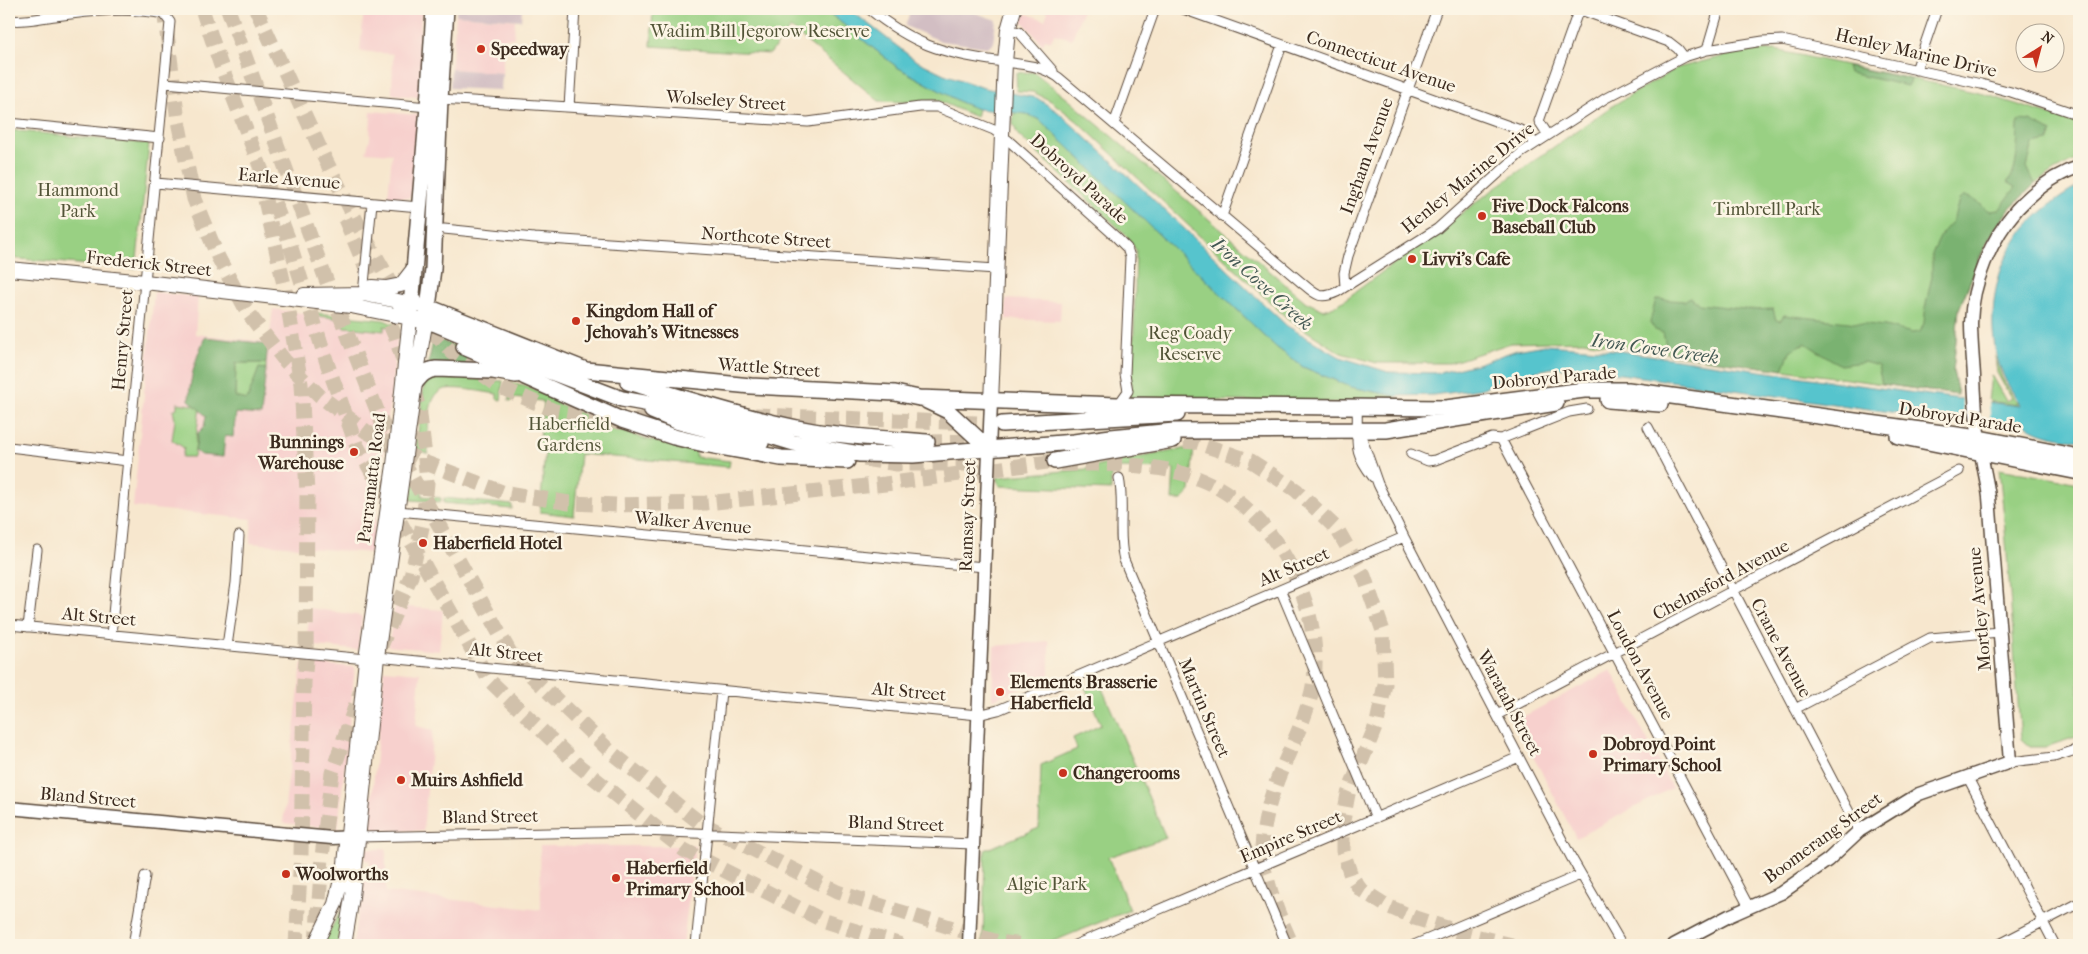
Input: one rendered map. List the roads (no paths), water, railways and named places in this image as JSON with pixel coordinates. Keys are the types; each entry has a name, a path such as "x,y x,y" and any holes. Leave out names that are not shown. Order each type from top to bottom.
{"highway":[{"name":"Parramatta Road","path":"416,309 433,269 434,9"},
{"name":"Parramatta Road","path":"416,309 419,207 446,9"},
{"name":"Wattle Street","path":"416,309 586,370 760,387 894,392 919,398 1118,405"},
{"path":"416,309 434,334 508,366 525,377 622,420 704,444 780,458 874,461 903,456 989,448"},
{"path":"416,309 436,324 551,372 679,422 727,436 773,445"},
{"path":"415,383 428,370 436,369 494,371 525,377"},
{"path":"586,370 770,422 860,437 927,442"},
{"name":"Dobroyd Parade","path":"989,448 1074,442 1111,436 1174,431 1236,430 1446,408 1584,390 1628,390 1979,440 2079,457"},
{"path":"919,398 937,404 948,411 989,448"},
{"path":"622,399 683,410 755,432 824,449 860,454 903,456"},
{"name":"Dobroyd Parade","path":"1118,405 1358,418 1386,430 1571,401 1610,400 1654,403 1897,436 1979,440 2079,472"},
{"path":"1002,424 1186,414 1358,418"},
{"path":"1055,461 1236,430"}],"main road":[{"name":"Ramsay Street","path":"991,402 1005,62 1008,30 1014,9"},
{"path":"363,294 372,287 386,288 401,285 416,267"},
{"name":"Frederick Street","path":"9,269 145,282 351,306 416,309"},
{"name":"Frederick Street","path":"286,299 308,294 363,294 416,309"},
{"name":"Parramatta Road","path":"371,658 398,511 415,383 416,309"},
{"name":"Parramatta Road","path":"344,945 352,897 352,837 371,658 394,464 416,309"},
{"name":"Parramatta Road","path":"315,945 338,897 352,837"}],"street":[{"name":"Henry Street","path":"9,20 24,22 53,16 120,9 160,13 168,18 170,22 156,184 111,635"},
{"path":"568,107 575,9"},
{"name":"Henley Marine Drive","path":"869,9 890,26 924,45 949,52 1040,67 1058,77"},
{"path":"1114,124 1155,9"},
{"name":"Connecticut Avenue","path":"1183,9 1523,131 1534,143"},
{"name":"Ingham Avenue","path":"1344,287 1344,273 1348,256 1437,9"},
{"path":"1548,135 1539,121 1579,9 1669,42 1684,57"},
{"path":"1707,50 1719,9"},
{"path":"1916,70 1938,9"},
{"name":"Henley Marine Drive","path":"1008,30 1019,32 1058,77 1320,296 1328,296 1344,287 1437,229 1534,143 1606,98 1684,57 1707,50 1776,39 2011,92 2079,114"},
{"path":"1222,216 1282,45"},
{"name":"Wolseley Street","path":"165,83 434,103 568,107 808,122 932,106 992,129 1002,136"},
{"path":"9,123 160,138"},
{"name":"Dobroyd Parade","path":"1002,136 1109,230 1129,251 1125,369 1128,391 1118,405"},
{"name":"Mortley Avenue","path":"2010,762 1987,484 1979,440 1975,396 1971,322 1978,285 1991,248 2000,231 2026,200 2056,177 2079,167"},
{"name":"Earle Avenue","path":"156,184 419,207"},
{"path":"363,294 372,203"},
{"name":"Northcote Street","path":"444,229 534,238 996,269"},
{"name":"Ramsay Street","path":"969,945 991,402"},
{"name":"Dobroyd Parade","path":"1411,454 1428,461 1435,460 1492,438 1501,439 1569,412 1587,409"},
{"name":"Waratah Street","path":"1358,418 1356,444 1359,457 1378,484 1580,875 1614,935 1622,945"},
{"name":"Crane Avenue","path":"1648,427 1732,592 1859,831"},
{"name":"Loudon Avenue","path":"1501,439 1749,907"},
{"path":"9,447 128,461"},
{"name":"Chelmsford Avenue","path":"1497,715 1959,471"},
{"name":"Martin Street","path":"1119,478 1123,494 1120,546 1124,560 1287,945"},
{"name":"Walker Avenue","path":"398,511 984,566"},
{"path":"227,646 236,583 238,536"},
{"name":"Alt Street","path":"9,625 978,715 998,710 1404,537"},
{"path":"28,627 37,550"},
{"path":"1281,591 1376,818"},
{"path":"1795,709 1930,638 2000,632"},
{"path":"696,945 721,691"},
{"name":"Boomerang Street","path":"1676,945 1749,907 1781,893 1828,860 1859,831 1919,794 2010,762 2054,757 2079,749"},
{"name":"Empire Street","path":"1075,945 1519,757"},
{"path":"1967,776 2055,945"},
{"name":"Bland Street","path":"9,808 332,838 642,831 974,844"},
{"path":"1414,945 1580,875"},
{"path":"134,945 145,876"},
{"path":"1998,945 2079,903"},
{"name":"Waratah Street","path":"1614,935 1616,945"}],"water":[{"name":"Iron Cove Creek","path":"824,9 849,9 915,60 944,74 984,88 1037,98 1058,112 1136,183 1287,326 1340,357 1388,372 1439,373 1477,364 1517,350 1545,345 1613,350 1936,396 2020,406 2004,376 1997,359 1994,344 1993,316 1995,294 2000,274 2007,256 2029,224 2043,210 2079,186 2079,441 2041,433 2022,421 2011,426 1926,417 1585,369 1552,368 1523,374 1480,389 1433,395 1396,396 1351,387 1303,367 1276,347 1040,120 1027,114 978,109 962,103 897,67"}],"tunnel":[{"path":"164,9 178,121 194,199 218,257 248,313 285,361 320,396 367,432 418,460 502,492 569,503 618,505 706,503 885,484 1055,461"},
{"path":"202,9 220,63 288,238 327,363 356,444 489,680 579,766 684,850 824,921 901,945"},
{"path":"228,9 325,277 382,423 513,658 612,753 699,822 837,892 998,942 1026,945"},
{"path":"256,9 324,157 362,232 399,297 453,353 500,387 555,411 620,422 669,417"},
{"path":"265,200 285,289 301,384 307,492 306,661 301,855 296,945"},
{"path":"345,219 395,336 419,408 427,483 423,523 411,576 380,648"},
{"path":"755,415 1002,424"},
{"path":"1161,440 1195,442 1251,461 1296,490 1337,529 1364,576 1383,631 1385,684 1377,723 1348,794 1343,821 1343,851 1351,876 1360,889 1387,906 1415,918 1466,934 1512,945"},
{"path":"927,442 988,441"},
{"path":"773,445 801,451"},
{"path":"864,459 897,464 978,464"},
{"path":"1061,464 1139,466 1158,468 1196,477 1213,485 1237,501 1259,521 1278,546 1294,573 1305,602 1313,632 1315,662 1312,691 1305,715 1272,795 1262,841 1262,864 1272,896 1292,945"},
{"path":"316,945 322,857 332,773 362,687"}],"place":[{"name":"Speedway","path":"481,49"},
{"name":"Five Dock Falcons Baseball Club","path":"1482,216"},
{"name":"Livvi's Cafe","path":"1412,259"},
{"name":"Kingdom Hall of Jehovah's Witnesses","path":"576,321"},
{"name":"Bunnings Warehouse","path":"354,452"},
{"name":"Haberfield Hotel","path":"423,543"},
{"name":"Elements Brasserie Haberfield","path":"1000,692"},
{"name":"Dobroyd Point Primary School","path":"1593,754"},
{"name":"Changerooms","path":"1063,773"},
{"name":"Muirs Ashfield","path":"401,780"},
{"name":"Woolworths","path":"286,874"},
{"name":"Haberfield Primary School","path":"616,878"}],"park label":[{"name":"Wadim Bill Jegorow Reserve","path":"760,31"},
{"name":"Hammond Park","path":"78,200"},
{"name":"Timbrell Park","path":"1767,209"},
{"name":"Reg Coady Reserve","path":"1190,343"},
{"name":"Haberfield Gardens","path":"569,434"},
{"name":"Algie Park","path":"1047,884"}]}
